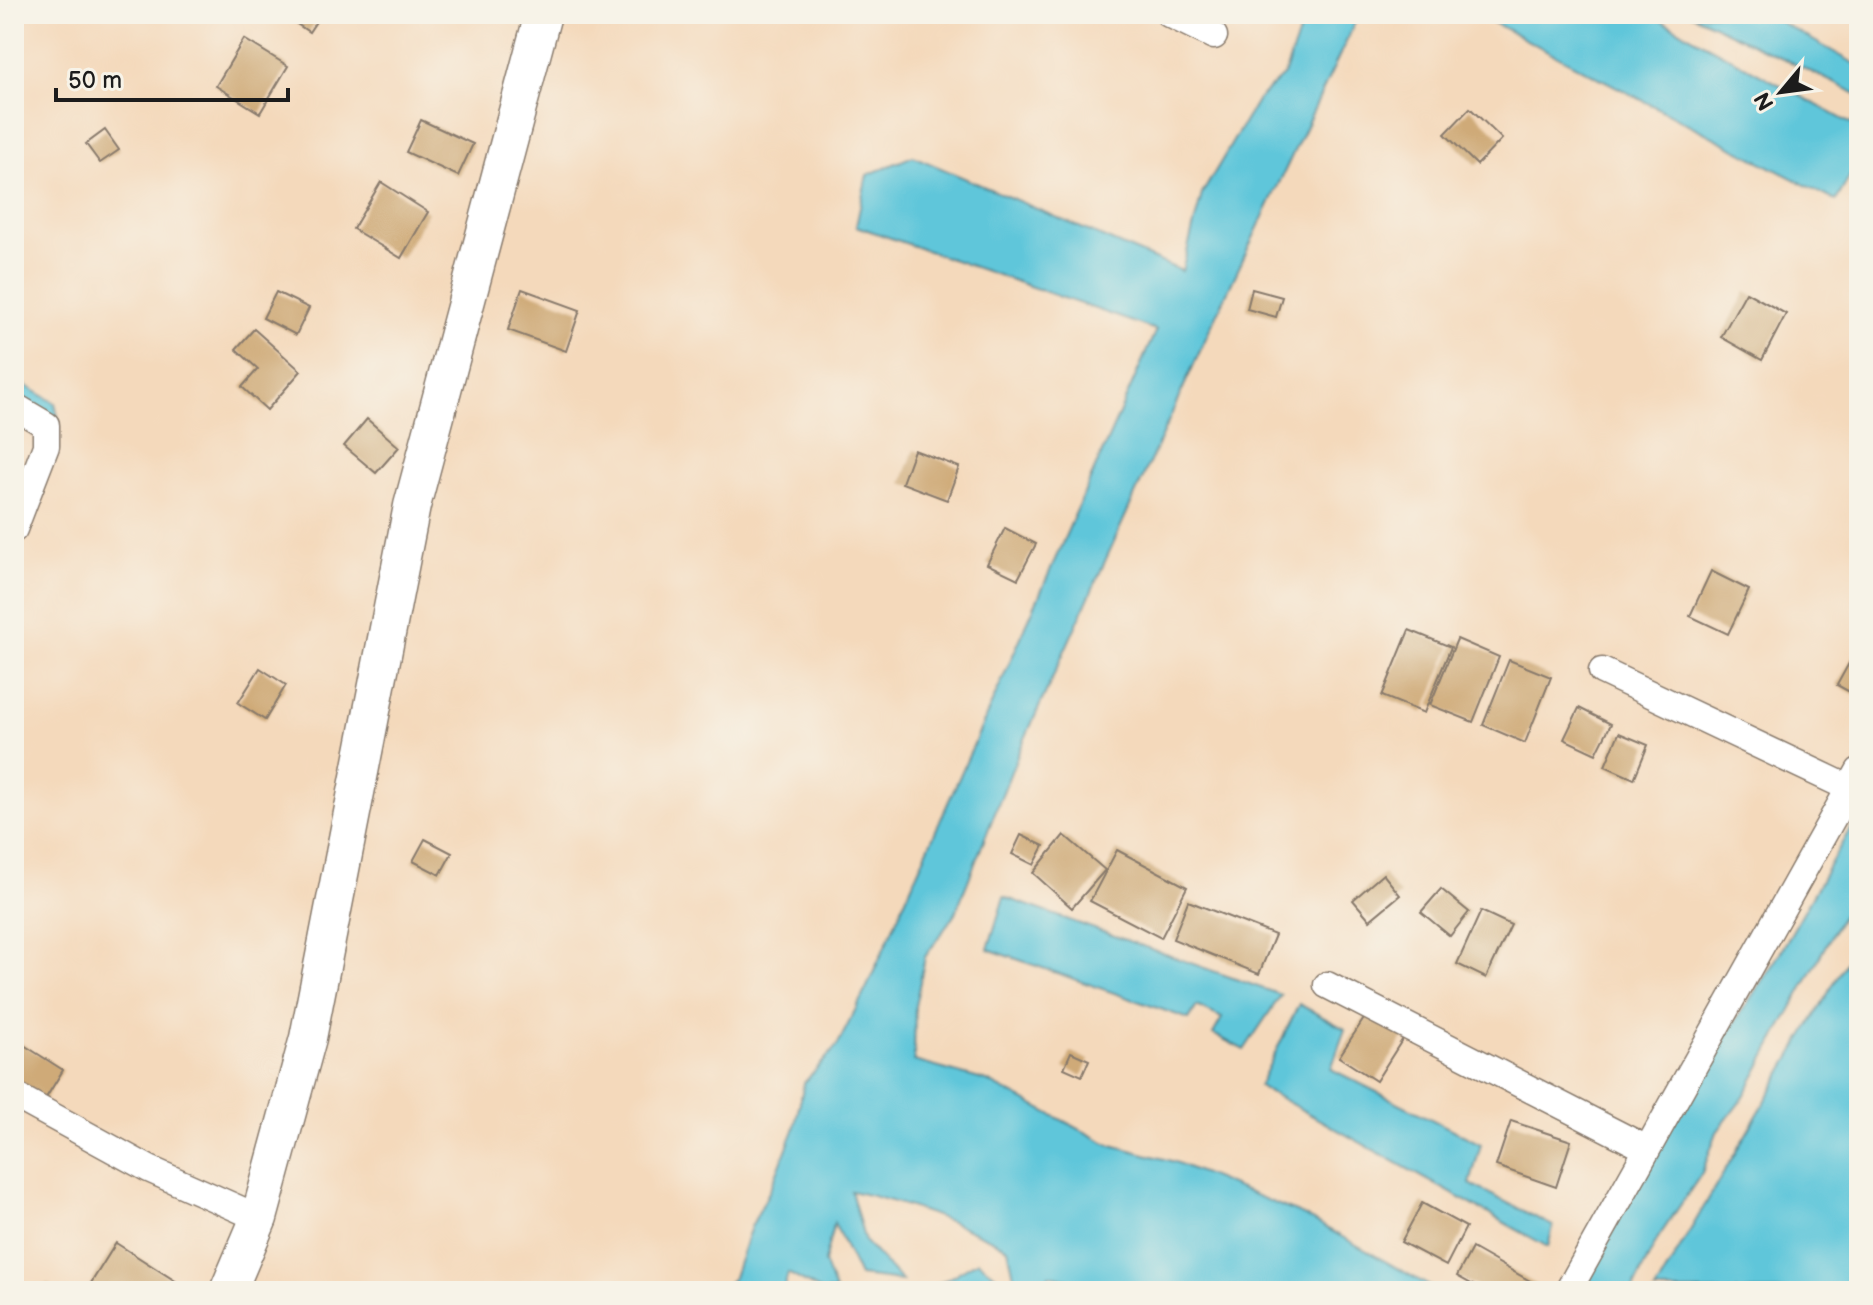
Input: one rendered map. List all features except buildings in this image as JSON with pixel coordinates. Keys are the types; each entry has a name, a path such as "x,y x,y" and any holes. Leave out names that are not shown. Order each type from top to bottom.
{"street":[{"path":"228,1291 259,1218 308,1038 412,506 543,14"},
{"path":"1169,14 1214,36"},
{"path":"14,406 46,425 46,446 14,529"},
{"path":"1568,1291 1854,779 1602,671"},
{"path":"1327,985 1647,1149"},
{"path":"14,1095 149,1169 259,1218"}],"water":[{"path":"1306,14 1359,14 1209,331 1018,754 955,914 925,957 915,1006 914,1061 987,1081 1108,1144 1175,1162 1303,1215 1438,1291 1122,1291 1049,1275 1044,1291 1017,1291 1008,1248 931,1214 851,1191 865,1242 902,1281 859,1276 834,1223 824,1262 835,1291 821,1291 788,1273 783,1291 719,1291 734,1277 751,1227 770,1190 794,1130 804,1083 837,1046 867,987 1156,330 856,226 867,175 913,156 1182,271 1202,194 1258,99 1284,75"},
{"path":"1477,14 1661,14 1659,19 1859,128 1859,160 1836,201"},
{"path":"1691,14 1766,14 1859,66 1859,95"},
{"path":"14,379 55,403 59,422 14,399"},
{"path":"1859,813 1859,891 1839,921 1743,1098 1717,1132 1702,1173 1658,1238 1632,1291 1584,1291 1606,1241 1691,1089 1780,953"},
{"path":"1004,897 1281,995 1244,1050 1213,1034 1222,1018 1197,1006 1189,1019 988,949"},
{"path":"1859,940 1859,1291 1655,1291"},
{"path":"1299,1004 1345,1029 1331,1069 1481,1144 1470,1184 1553,1226 1548,1247 1259,1086"},
{"path":"978,1261 1015,1291 927,1291"}]}
